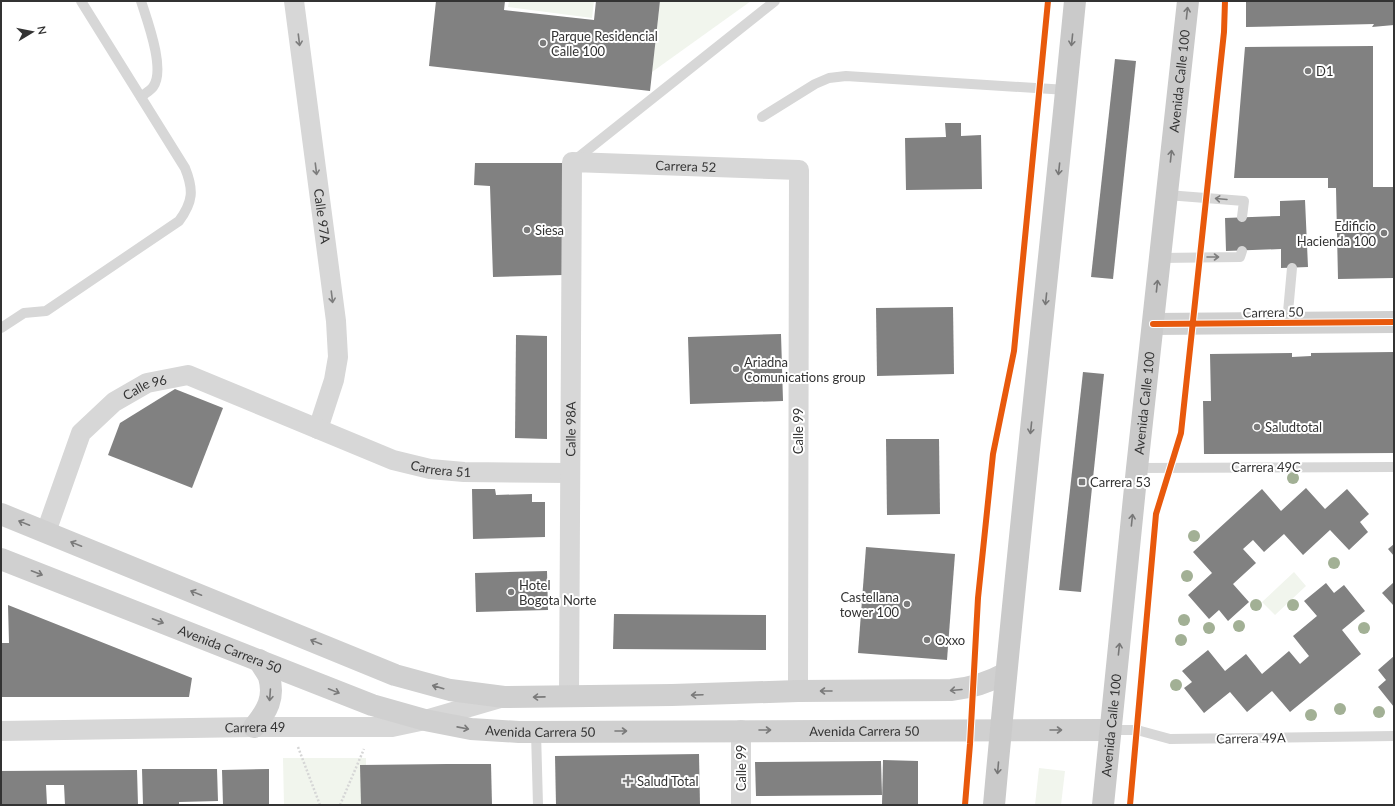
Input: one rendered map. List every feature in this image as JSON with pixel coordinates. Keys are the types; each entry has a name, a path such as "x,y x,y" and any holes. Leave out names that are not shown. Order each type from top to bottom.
{"main road":[{"path":"994,805 1075,1"},
{"name":"Avenida Calle 100","path":"1103,805 1137,468 1188,1"}],"street":[{"name":"Calle 97A","path":"294,1 336,321 338,357 334,380 318,430"},
{"name":"Carrera 52","path":"572,162 799,170"},
{"name":"Calle 98A","path":"569,696 572,162"},
{"name":"Calle 99","path":"798,691 799,170"},
{"name":"Carrera 50","path":"1153,324 1394,322"},
{"name":"Calle 96","path":"46,532 81,433 114,402 147,383 188,375 318,430"},
{"name":"Carrera 51","path":"318,430 393,460 430,470 464,472 570,473"},
{"path":"1,514 395,675 450,690 504,698 569,696 672,696 798,691 951,690 966,689 984,684 1006,674"},
{"name":"Avenida Carrera 50","path":"1,559 372,706 425,720 472,729 536,732 741,730 1110,730"},
{"path":"254,727 266,713 271,695 268,676 259,660"},
{"name":"Carrera 49","path":"1,730 392,727 425,720 504,698"},
{"name":"Calle 99","path":"741,730 741,805"}],"lane":[{"path":"1,328 24,313 46,311 180,221 187,209 191,196 190,182 185,168 81,1"},
{"path":"141,1 157,57 158,73 153,86 141,97"},
{"path":"572,162 775,1"},
{"path":"762,116 815,84 830,78 846,76 1067,90"},
{"path":"1167,195 1244,201 1242,217"},
{"path":"1160,258 1240,257 1242,251"},
{"path":"1287,323 1292,268"},
{"name":"Carrera 49C","path":"1137,468 1394,467"},
{"name":"Carrera 49A","path":"1110,730 1136,730 1170,739 1394,736"},
{"path":"536,732 538,805"}],"path":[{"path":"298,747 320,805"},
{"path":"340,805 364,748"}],"shaded area":[{"path":"509,1 594,1 592,18 508,7"},
{"path":"660,1 751,1 652,72"},
{"path":"1294,572 1306,586 1275,615 1262,602"},
{"path":"283,758 366,758 366,805 284,805"},
{"path":"1039,768 1065,771 1061,805 1035,805"}],"building":[{"name":"Parque Residencial Calle 100","path":"436,1 505,1 504,10 594,20 596,1 660,1 650,91 429,66"},
{"path":"1246,1 1394,1 1394,25 1372,27 1374,24 1246,27"},
{"path":"1373,46 1373,187 1394,187 1394,278 1338,279 1336,188 1328,188 1328,178 1234,178 1245,47"},
{"path":"1115,59 1136,61 1113,279 1091,277"},
{"path":"945,123 961,123 961,136 981,135 982,189 906,190 905,138 946,137"},
{"name":"Siesa","path":"475,163 563,163 563,275 493,277 490,186 474,185"},
{"path":"1305,200 1308,267 1281,268 1281,249 1226,251 1225,218 1280,216 1280,201"},
{"path":"953,307 954,374 877,376 876,308"},
{"name":"Ariadna Comunications group","path":"781,334 783,401 690,404 688,337"},
{"path":"516,335 547,336 547,439 515,438"},
{"path":"1394,352 1394,453 1204,454 1203,401 1211,401 1210,354 1292,353 1292,357 1311,356 1311,353"},
{"name":"Carrera 53","path":"1083,372 1104,374 1081,592 1059,590"},
{"path":"175,389 223,408 192,488 108,455 120,423"},
{"path":"886,439 939,439 940,514 887,515"},
{"path":"1306,488 1325,509 1347,489 1369,514 1360,522 1368,532 1349,550 1330,530 1303,555 1284,534 1264,552 1253,540 1243,549 1256,563 1233,584 1249,602 1228,621 1219,610 1209,619 1188,595 1212,573 1193,552 1262,489 1281,511"},
{"path":"472,489 495,489 496,495 532,494 532,502 545,502 545,537 473,539"},
{"path":"1394,544 1394,556 1388,549"},
{"name":"Castellana tower 100","path":"866,547 955,554 947,660 858,653"},
{"name":"Hotel Bogota Norte","path":"547,571 548,610 476,612 475,573"},
{"path":"1394,582 1394,606 1382,593"},
{"path":"1326,583 1334,593 1344,585 1365,611 1342,630 1361,654 1290,712 1272,691 1247,712 1230,692 1204,713 1184,688 1192,682 1182,671 1208,650 1225,671 1246,654 1262,674 1289,651 1300,664 1309,656 1293,636 1317,616 1304,601"},
{"path":"8,605 192,678 189,697 1,697 1,643 9,643"},
{"path":"614,614 766,615 766,650 613,649"},
{"path":"1394,656 1394,707 1378,687 1386,680 1378,670"},
{"name":"Salud Total","path":"699,754 700,805 556,805 555,756"},
{"path":"883,760 918,761 918,805 882,805"},
{"path":"881,761 882,795 756,796 755,762"},
{"path":"491,764 492,805 361,805 360,765"},
{"path":"142,769 217,769 218,801 179,802 179,805 143,805"},
{"path":"269,769 269,805 223,805 222,770"},
{"path":"137,770 138,805 65,805 64,785 46,785 47,805 1,805 1,771"}],"cycle path":[{"path":"965,805 978,598 993,454 1014,351 1048,1"},
{"path":"1130,805 1156,514 1181,433 1224,32 1225,1"},
{"path":"1153,324 1394,322"}],"place":[{"name":"Parque Residencial Calle 100","path":"543,43"},
{"name":"D1","path":"1308,71"},
{"name":"Siesa","path":"527,230"},
{"name":"Edificio Hacienda 100","path":"1384,233"},
{"name":"Ariadna Comunications group","path":"736,369"},
{"name":"Saludtotal","path":"1257,427"},
{"name":"Carrera 53","path":"1082,482"},
{"name":"Hotel Bogota Norte","path":"511,592"},
{"name":"Castellana tower 100","path":"907,604"},
{"name":"Oxxo","path":"927,640"},
{"name":"Salud Total","path":"628,781"}]}
